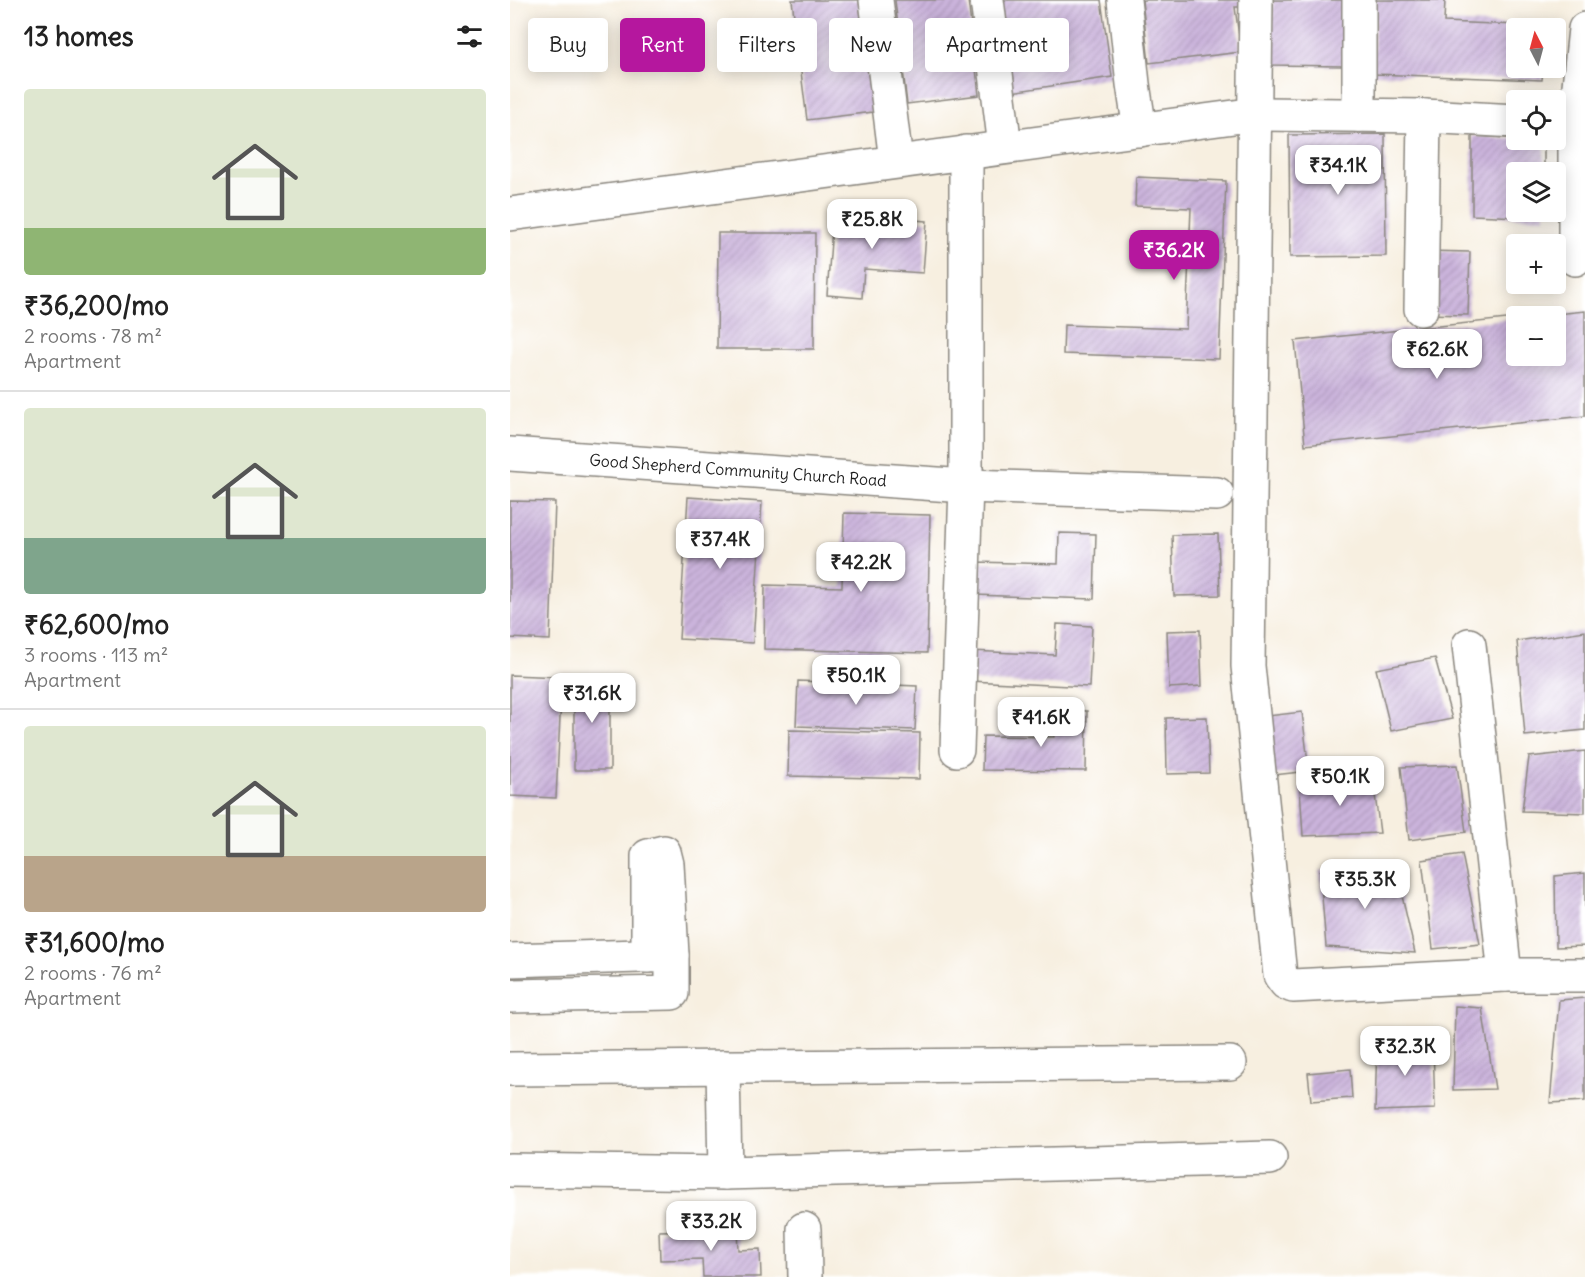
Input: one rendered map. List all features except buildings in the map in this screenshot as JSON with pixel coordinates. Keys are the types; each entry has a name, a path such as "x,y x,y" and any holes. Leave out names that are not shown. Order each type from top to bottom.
{"street":[{"path":"876,0 896,161"},
{"path":"987,0 1005,147"},
{"path":"1124,0 1140,130"},
{"path":"1256,0 1248,666 1280,975 1286,983 1293,986 1504,975 1585,975"},
{"path":"1359,0 1359,115"},
{"path":"1575,259 1573,115 1585,29"},
{"path":"510,214 1256,114 1424,116 1506,120"},
{"path":"1421,309 1424,116"},
{"path":"957,750 966,486 966,152"},
{"name":"Good Shepherd Community Church Road","path":"510,454 966,486 1217,494"},
{"path":"1469,645 1504,975"},
{"path":"510,960 660,956 672,993 510,996"},
{"path":"510,1069 1230,1063"},
{"path":"723,1067 725,1173"},
{"path":"510,1170 725,1173 1270,1158"},
{"path":"804,1229 805,1277"}]}
